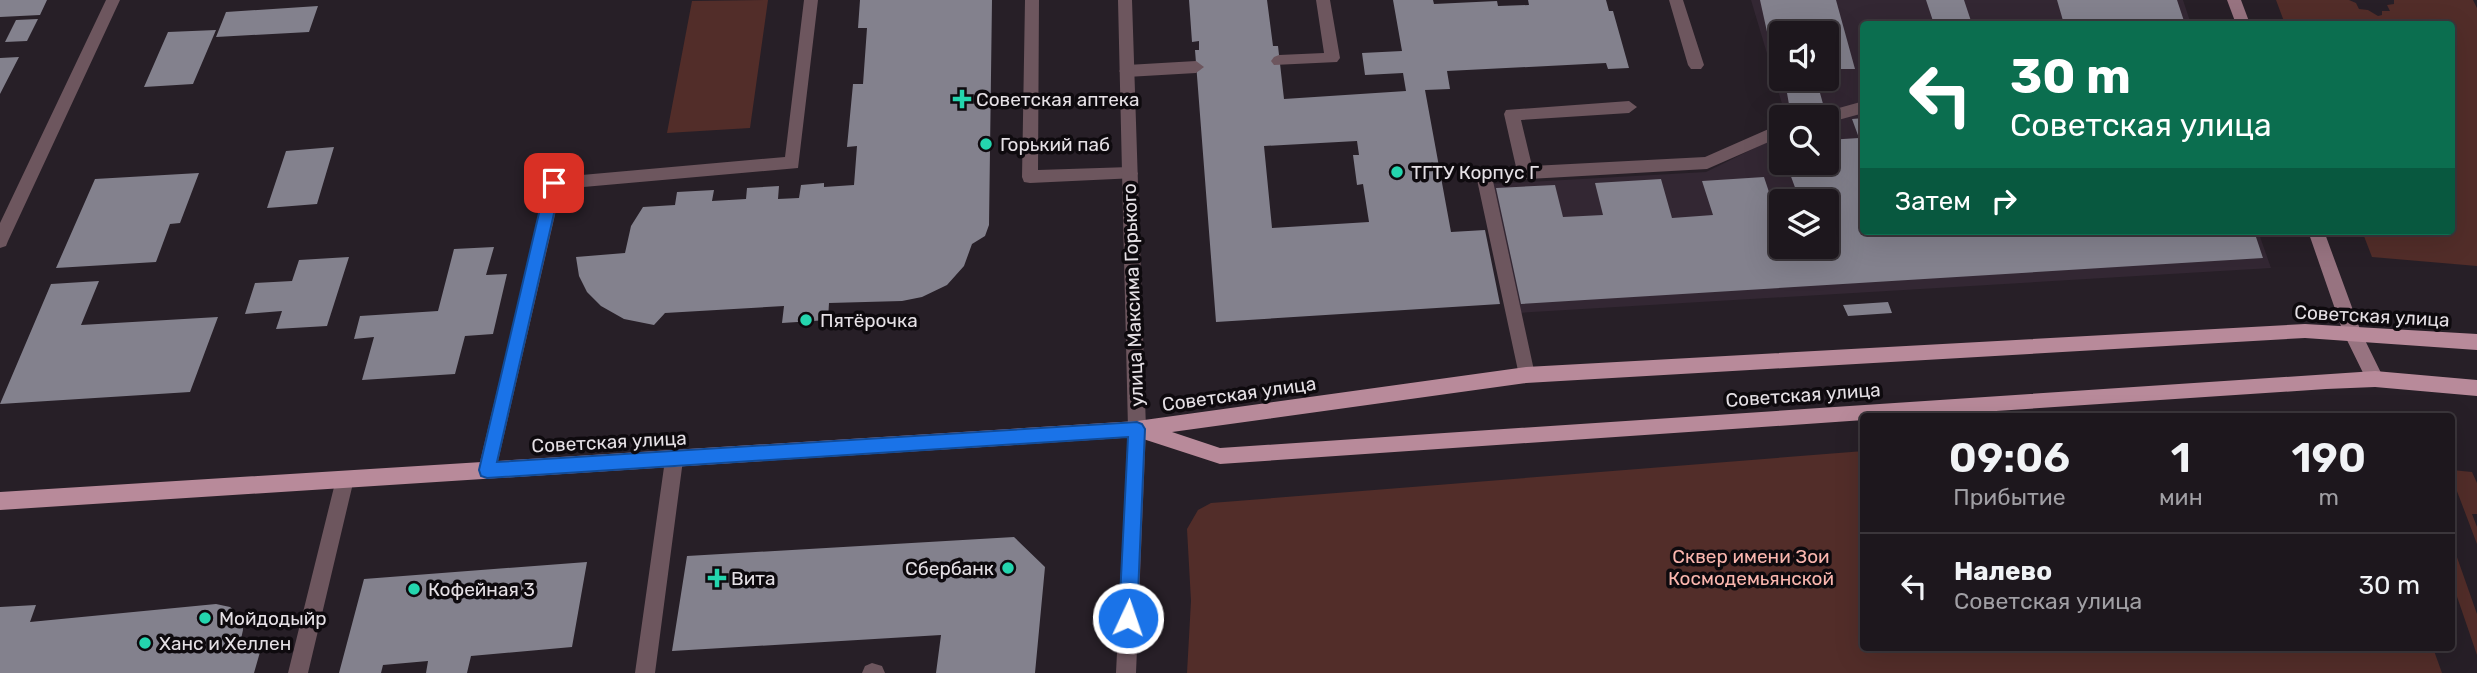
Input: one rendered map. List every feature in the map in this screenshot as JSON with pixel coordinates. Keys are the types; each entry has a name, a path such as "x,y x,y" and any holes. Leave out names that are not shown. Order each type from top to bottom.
{"main road":[{"path":"2234,0 2241,21"},
{"path":"2317,235 2352,332 2375,380"},
{"name":"Советская улица","path":"0,501 1137,429 1526,375 2305,331 2477,342"},
{"name":"Советская улица","path":"1137,429 1220,456 2326,381 2375,380 2477,388"}],"street":[{"path":"0,241 113,0"},
{"path":"487,470 554,183 792,163 811,0"},
{"path":"1032,0 1030,177 1130,173"},
{"name":"улица Максима Горького","path":"1125,0 1137,429 1125,673"},
{"path":"1279,61 1332,58 1322,0"},
{"path":"1676,0 1696,65"},
{"path":"1127,71 1196,67"},
{"path":"1525,172 1512,114 1629,107"},
{"path":"1839,114 1860,108"},
{"path":"1526,375 1485,174 1707,163 1769,135"},
{"path":"645,673 674,460"},
{"path":"298,673 345,479"}],"shaded area":[{"path":"1751,0 2183,0 2190,21 1860,21 1860,235 2259,235 2271,268 1517,313 1491,184 1706,172 1769,141 1769,175 1839,175 1839,105 1782,105 1778,91 1839,91 1839,21 1769,21 1769,60"}],"green space":[{"path":"768,0 750,128 667,133 692,1"},
{"path":"2276,0 2349,0 2356,3 2359,9 2368,10 2378,16 2382,15 2382,11 2390,11 2387,5 2394,4 2394,0 2473,0 2477,8 2477,266 2372,257 2364,235 2455,235 2455,21 2284,21"},
{"name":"Cквер имени Зои Космодемьянской","path":"1860,451 1860,651 2434,651 2442,673 1187,673 1191,601 1187,529 1198,510 1211,503"},
{"path":"2455,470 2472,472 2477,483 2477,514 2472,514 2477,527 2477,544 2455,486"},
{"path":"2455,552 2477,614 2477,655 2455,591"}],"building":[{"path":"0,0 47,0 40,15 0,17"},
{"path":"860,0 992,0 989,225 985,236 972,244 964,266 947,285 922,297 902,301 829,303 828,320 782,323 784,306 665,313 654,325 624,319 601,306 587,292 579,276 576,257 625,253 631,226 643,207 675,205 677,192 714,190 712,201 746,199 747,188 779,186 778,199 799,198 801,185 854,185 857,146 847,147 853,84 863,84 867,28 858,28"},
{"name":"ТГТУ Корпус Г","path":"1189,0 1267,0 1273,46 1278,46 1284,99 1406,91 1403,73 1365,75 1362,53 1402,51 1393,0 1433,0 1434,4 1497,1 1498,6 1529,5 1528,0 1606,0 1609,11 1613,11 1629,68 1608,69 1606,63 1447,71 1450,89 1425,90 1451,232 1485,230 1500,304 1216,322 1195,50 1199,50 1199,41 1192,42","holes":["1357,141 1359,155 1353,155 1357,185 1363,184 1369,222 1272,228 1264,146"]},
{"path":"1760,0 1836,0 1855,69 1839,69 1839,21 1769,21 1769,41"},
{"path":"1926,0 1964,0 1971,21 1933,21"},
{"path":"2057,0 2177,0 2184,21 2063,21"},
{"path":"318,6 309,32 216,37 226,12"},
{"path":"38,19 27,41 5,42 16,20"},
{"path":"216,30 193,84 144,87 168,32"},
{"path":"19,57 0,94 0,58"},
{"path":"1787,93 1820,93 1823,105 1789,105"},
{"path":"1860,118 1860,235 2255,235 2263,258 1521,304 1496,188 1555,185 1563,217 1603,215 1595,183 1661,179 1672,218 1713,215 1702,181 1764,177 1769,192 1769,259 1839,259 1839,189 1796,189 1790,175 1839,175 1839,139 1859,138 1852,119"},
{"path":"334,147 317,204 267,208 286,151"},
{"path":"199,173 180,223 170,224 156,262 56,268 95,179"},
{"path":"494,247 486,275 507,274 493,334 465,336 455,374 362,380 374,337 354,339 360,316 438,311 454,249"},
{"path":"349,257 327,326 276,329 282,311 245,314 255,283 292,281 299,260"},
{"path":"99,281 81,325 218,317 190,392 0,404 51,284"},
{"path":"1888,302 1892,313 1848,316 1843,305"},
{"path":"1014,537 1045,567 1035,673 936,673 941,635 672,651 687,556"},
{"path":"587,562 572,647 471,656 467,673 426,673 428,661 383,665 381,673 339,673 364,579"},
{"path":"216,604 230,607 242,617 243,630 239,648 262,645 254,673 0,673 0,607 36,605 30,622"}],"place":[{"name":"Советская аптека","path":"962,99"},
{"name":"Горький паб","path":"986,144"},
{"name":"ТГТУ Корпус Г","path":"1397,172"},
{"name":"Пятёрочка","path":"806,320"},
{"name":"Сбербанк","path":"1008,568"},
{"name":"Вита","path":"717,578"},
{"name":"Кофейная 3","path":"414,589"},
{"name":"Мойдодыйр","path":"205,618"},
{"name":"Ханс и Хеллен","path":"145,643"}],"route":[{"path":"554,183 487,470 1137,429 1128,618"}]}
